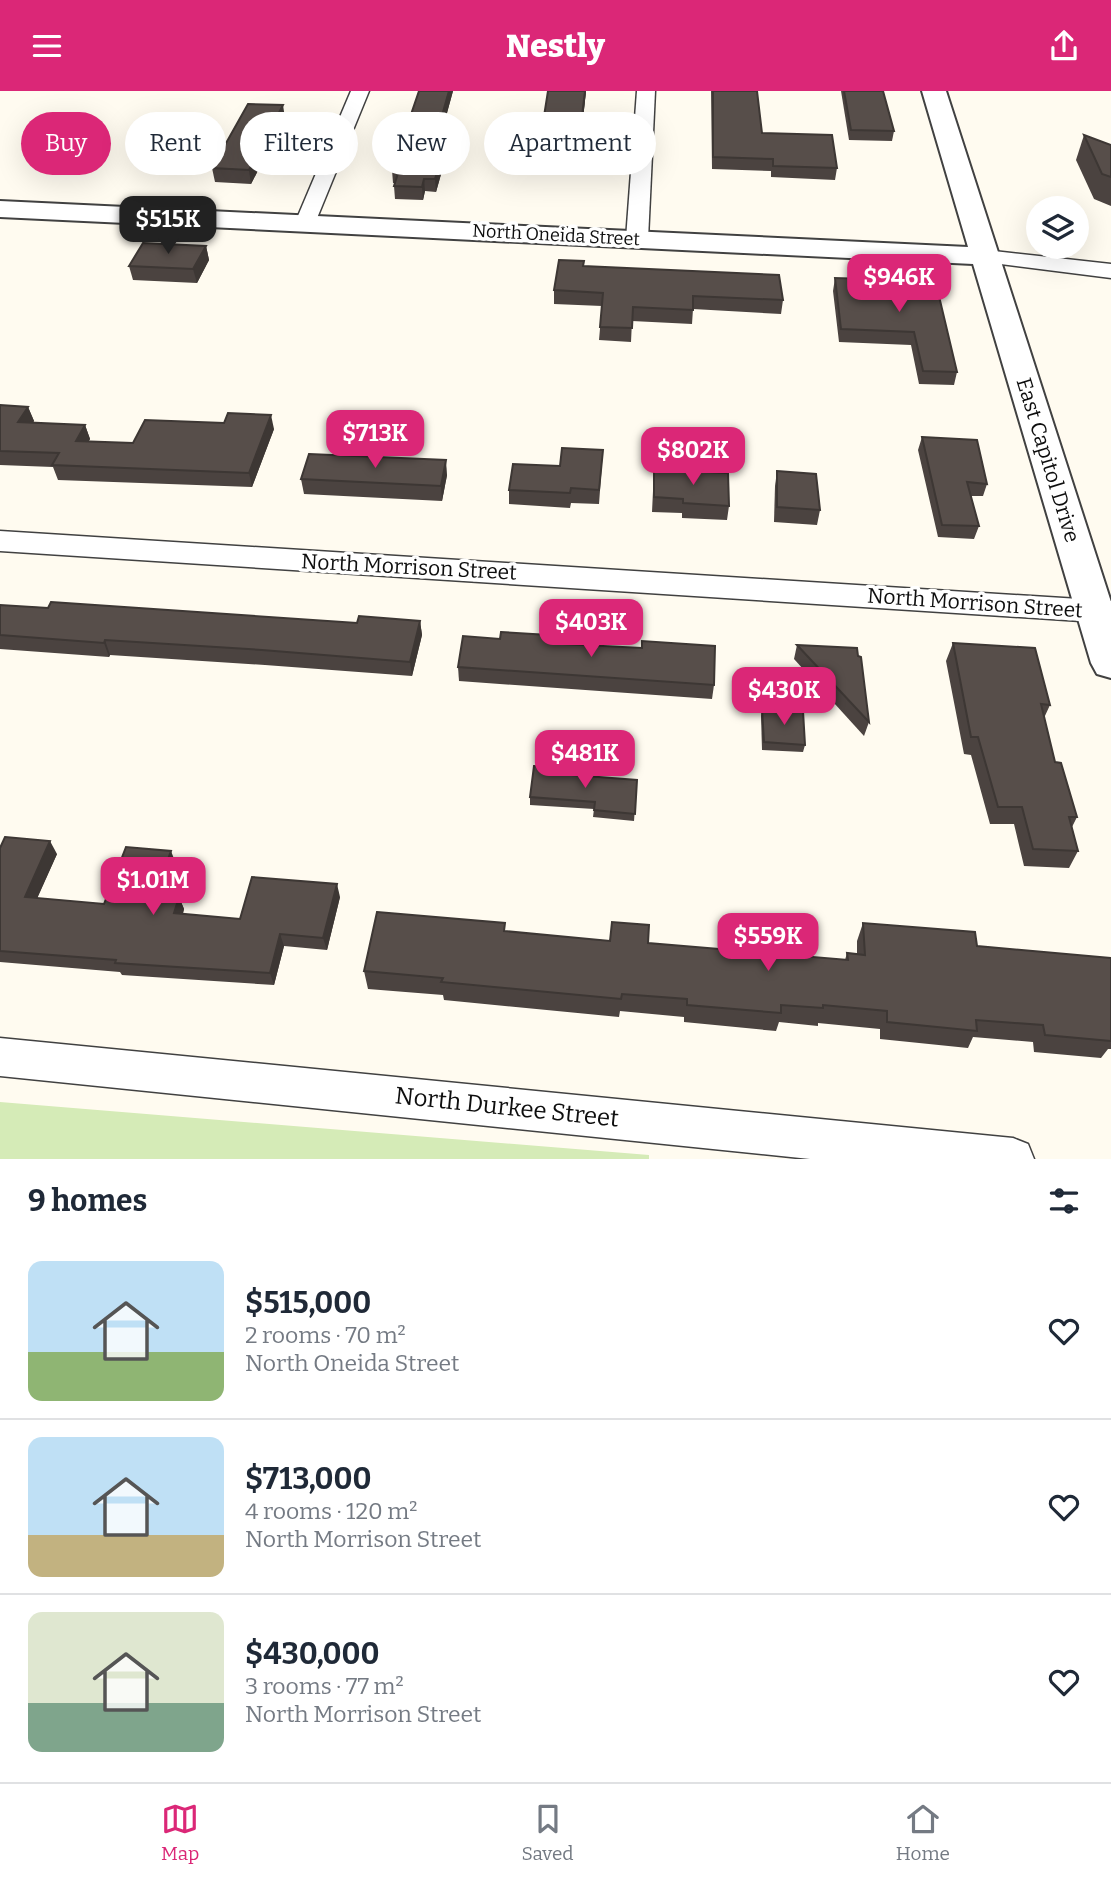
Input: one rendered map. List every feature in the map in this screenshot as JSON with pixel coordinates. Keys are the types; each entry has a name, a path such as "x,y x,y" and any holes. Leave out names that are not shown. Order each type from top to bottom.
{"street":[{"path":"305,223 360,91"},
{"path":"637,239 646,91"},
{"name":"East Capitol Drive","path":"934,91 985,256 1103,612 1111,663"},
{"name":"North Oneida Street","path":"0,209 985,256 1111,271"},
{"name":"North Morrison Street","path":"0,541 1103,612"},
{"name":"North Durkee Street","path":"0,1057 1013,1159"}],"green space":[{"path":"0,1102 649,1155 649,1159 0,1159"}],"building":[{"path":"419,91 449,91 443,112 412,112"},
{"path":"548,91 585,91 582,112 545,112"},
{"path":"713,91 757,91 762,133 832,135 837,168 773,166 773,159 713,157"},
{"path":"844,91 883,91 894,131 851,130"},
{"path":"248,104 283,105 279,112 244,112"},
{"path":"240,118 240,170 226,169 226,143"},
{"path":"1084,135 1111,145 1111,177 1102,174"},
{"path":"397,175 436,175 435,179 424,179 422,187 394,186"},
{"path":"143,243 206,246 193,269 129,266"},
{"path":"559,260 584,261 583,266 779,275 783,300 693,296 693,310 633,307 632,328 600,327 603,293 554,290"},
{"path":"899,272 929,274 933,292 938,292 957,372 923,371 914,332 841,329 835,278 901,280"},
{"path":"0,405 28,407 18,422 85,425 76,441 133,443 145,420 224,423 228,413 271,415 249,473 52,465 59,453 0,451"},
{"path":"922,437 977,440 987,484 967,482 979,526 942,525"},
{"path":"562,448 603,450 599,490 571,488 570,493 509,490 513,464 560,466"},
{"path":"309,454 446,460 441,486 301,479"},
{"path":"654,470 728,473 729,506 683,503 683,499 654,497"},
{"path":"777,471 816,474 820,510 777,507"},
{"path":"51,602 357,623 359,616 420,621 410,662 262,650 0,635 0,605 48,608"},
{"path":"501,632 565,636 564,644 642,648 642,641 715,646 714,685 458,667 463,636 500,639"},
{"path":"953,643 1035,648 1050,705 1041,704 1055,762 1061,763 1077,817 1069,817 1078,851 1033,849 1022,807 998,807 978,737 971,737"},
{"path":"797,645 857,648 858,656 861,657 869,722"},
{"path":"762,709 803,711 805,745 764,742"},
{"path":"534,766 561,768 560,774 637,780 635,814 594,810 595,802 530,797"},
{"path":"5,837 50,841 25,897 104,904 126,847 171,851 155,895 179,897 174,913 240,919 252,877 337,884 323,938 280,934 270,973 115,963 116,960 0,951 0,848"},
{"path":"377,912 505,923 504,931 610,941 612,922 649,925 648,943 848,960 847,953 865,955 863,923 975,932 977,946 1111,958 1111,1041 1045,1035 1043,1025 976,1020 977,1031 887,1022 887,1011 823,1005 823,1008 781,1005 781,1013 687,1005 687,999 622,994 621,999 441,982 443,978 364,971"}]}
